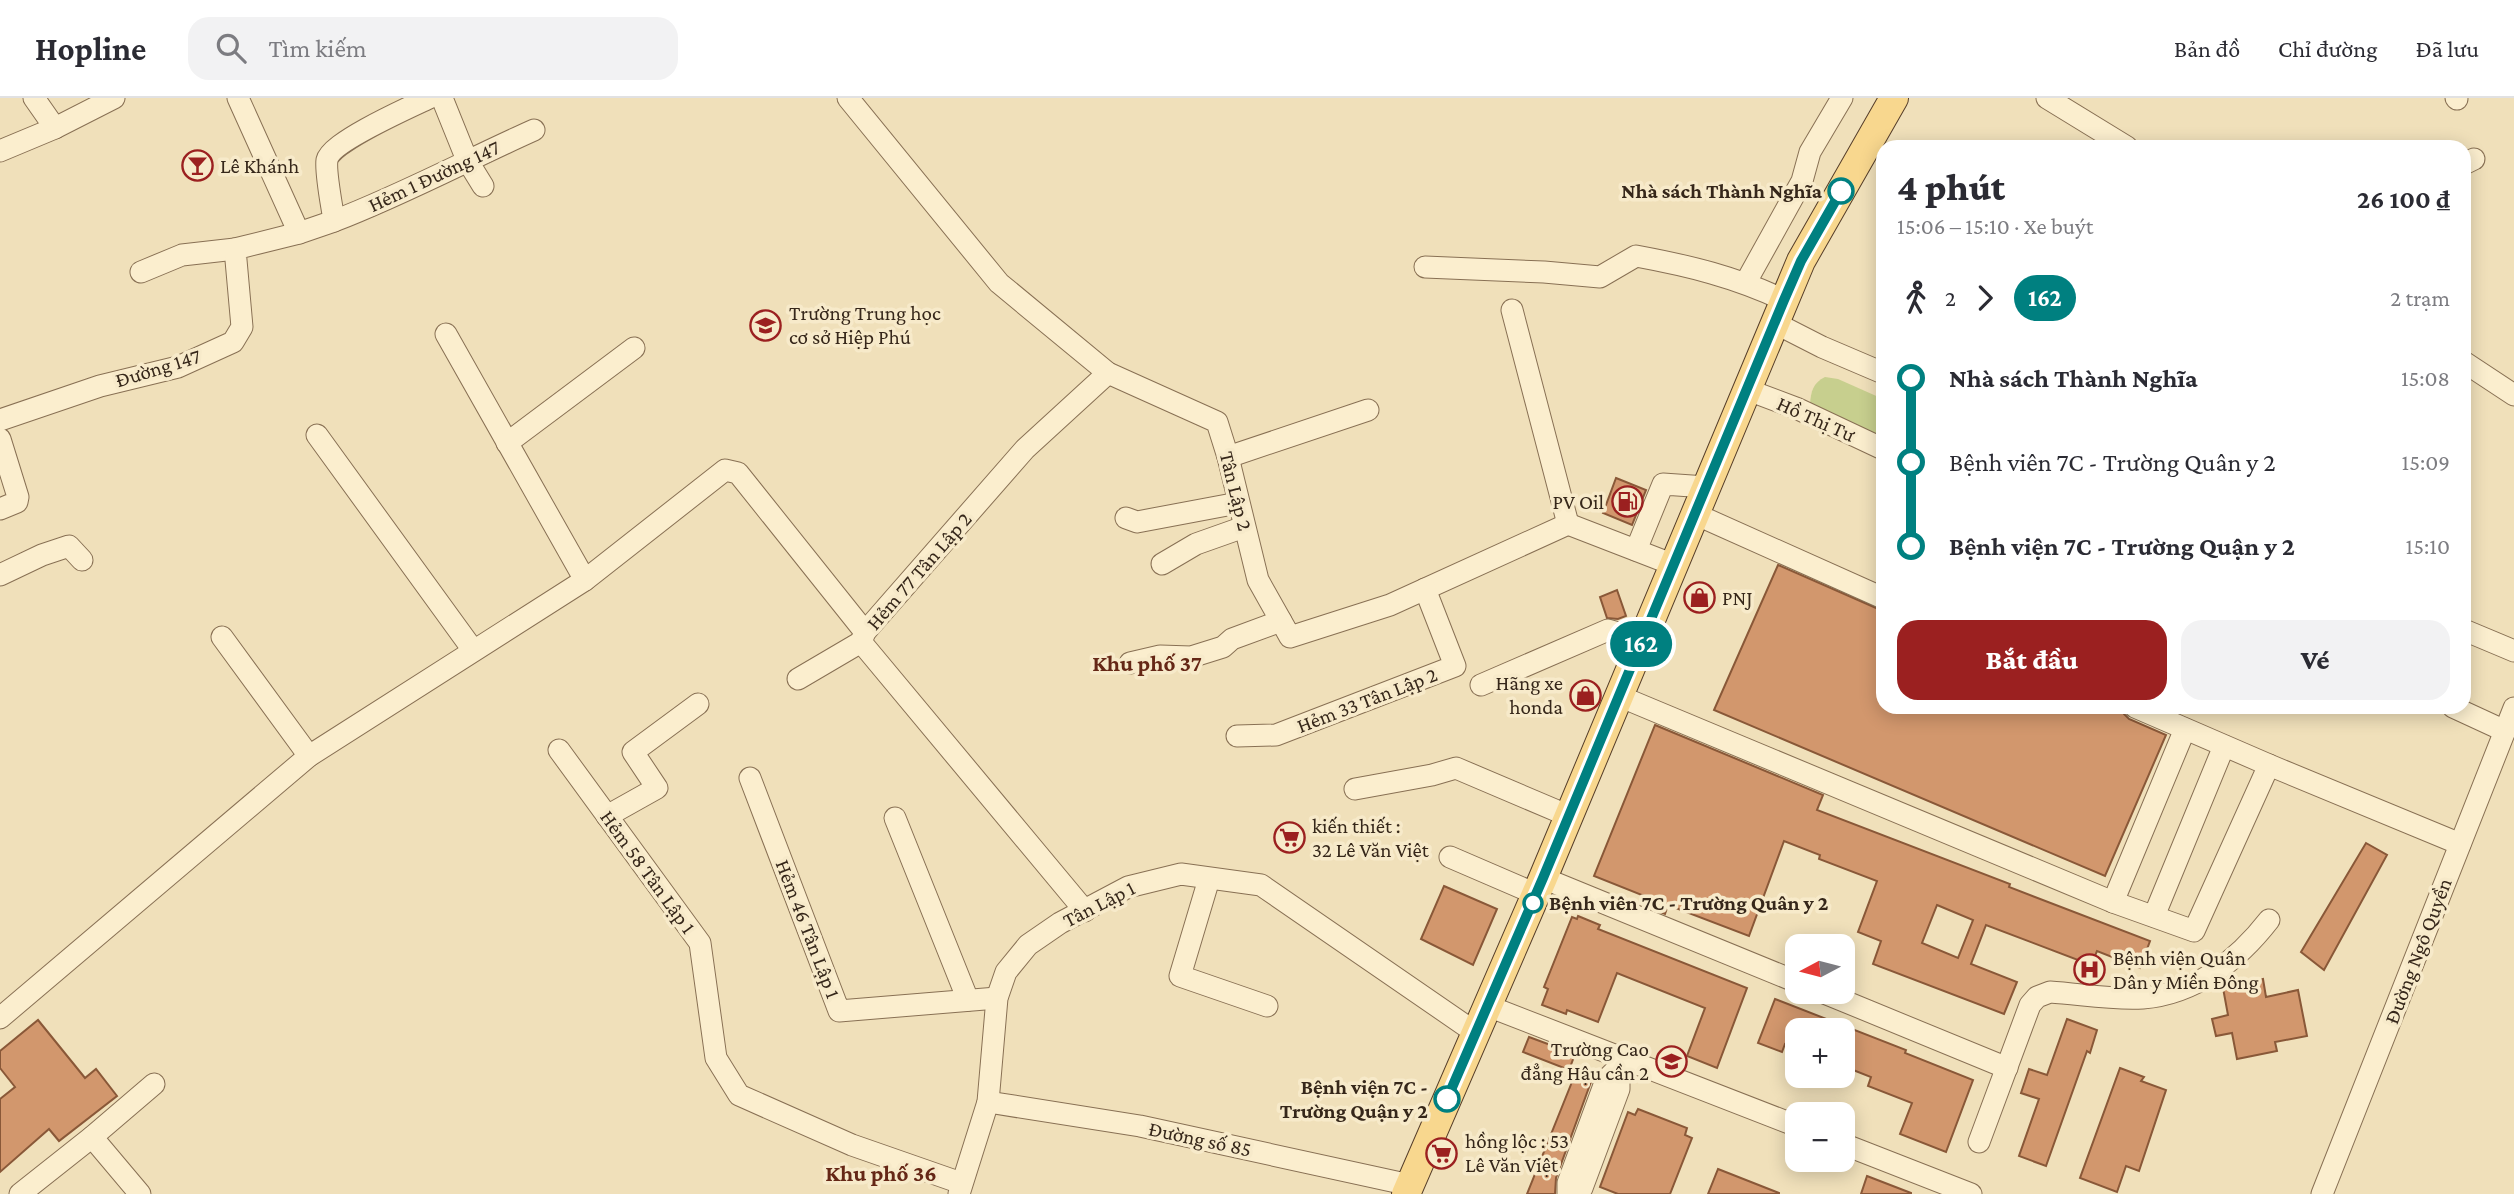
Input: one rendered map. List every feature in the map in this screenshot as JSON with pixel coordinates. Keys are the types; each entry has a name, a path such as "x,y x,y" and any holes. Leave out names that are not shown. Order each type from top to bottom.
{"main road":[{"path":"1408,1190 1540,886 1801,261 1894,98"}],"street":[{"path":"33,98 55,128"},
{"path":"0,152 114,98"},
{"path":"238,98 299,233"},
{"path":"141,272 182,255 235,249 299,233 334,220 327,160 334,148 429,98"},
{"path":"442,98 467,160 483,186"},
{"name":"Tân Lập 2","path":"848,98 999,283 1108,373 1217,422 1258,580 1281,621"},
{"path":"1746,282 1802,181 1810,152 1842,98"},
{"path":"2048,98 2116,140"},
{"name":"Hẻm 1 Đường 147","path":"334,220 393,198 534,130"},
{"name":"Đường 147","path":"0,420 100,386 178,367 233,342 242,327 235,249"},
{"path":"1425,267 1600,277 1636,256 1698,268 1746,282 1822,347 1876,370"},
{"path":"1513,310 1568,524"},
{"path":"446,334 585,580"},
{"path":"507,443 634,348"},
{"path":"2471,367 2514,395"},
{"name":"Hẻm 77 Tân Lập 2","path":"1085,911 863,637 1025,449 1108,373"},
{"name":"Hồ Thị Tư","path":"1748,390 1796,408 1876,446"},
{"path":"1228,457 1368,410"},
{"path":"317,435 473,650"},
{"path":"0,439 18,497 17,502 0,509"},
{"path":"0,1018 309,756 585,580 725,470 737,473 863,637 798,679"},
{"path":"1636,550 1663,484 1706,487"},
{"path":"1126,518 1137,522 1238,503"},
{"path":"1695,514 1876,595"},
{"path":"1130,663 1160,656 1191,657 1223,647 1232,639 1281,621 1290,636 1390,605 1568,524 1674,565"},
{"path":"1162,564 1196,544 1244,527"},
{"path":"0,575 69,546 82,560"},
{"name":"Hẻm 33 Tân Lập 2","path":"1237,736 1276,735 1455,666 1425,589"},
{"path":"1481,685 1608,630 1643,640"},
{"path":"2471,633 2514,651"},
{"path":"222,637 309,756"},
{"path":"1619,696 2113,902 2194,932 2269,765"},
{"path":"607,816 657,788 633,752 698,704"},
{"name":"Đường Ngô Quyền","path":"2330,1191 2460,844 2514,710"},
{"path":"2151,714 2460,844"},
{"path":"2469,714 2505,731"},
{"path":"2113,902 2185,729"},
{"path":"2154,916 2224,746"},
{"name":"Hẻm 58 Tân Lập 1","path":"559,750 699,943 716,1058 739,1095 960,1189"},
{"path":"1355,789 1432,775 1455,768 1569,816"},
{"name":"Hẻm 46 Tân Lập 1","path":"750,778 839,1011 997,998"},
{"path":"895,818 968,1000"},
{"path":"1450,857 1540,886 1785,978"},
{"name":"Tân Lập 1","path":"960,1189 988,1102 997,998 1006,972 1028,945 1060,923 1128,887 1157,878 1181,874 1261,885 1476,1033"},
{"path":"1209,879 1180,976 1267,1006"},
{"path":"1979,1142 2030,1005 2037,997 2050,992 2142,998 2175,991 2228,964 2269,920"},
{"path":"1851,1004 2007,1068"},
{"path":"1488,1006 1618,1064 1785,1122"},
{"path":"1568,1194 1568,1183 1603,1088 1618,1064"},
{"path":"1577,1194 1582,1188 1619,1089 1618,1064"},
{"path":"20,1194 154,1084"},
{"name":"Đường số 85","path":"988,1102 1140,1126 1408,1190"},
{"path":"92,1137 140,1194"},
{"path":"1855,1149 1943,1188 1970,1194"}],"green space":[{"path":"1825,377 1838,379 1876,396 1876,440 1810,404 1813,388"}],"building":[{"name":"PV Oil","path":"1616,478 1646,490 1632,525 1603,513"},
{"path":"1778,565 1876,608 1876,714 2124,714 2129,719 2166,735 2105,876 1714,710"},
{"path":"1617,590 1626,616 1618,619 1607,618 1600,597"},
{"path":"1655,725 1823,795 1817,810 2150,941 2140,968 2097,951 2091,965 1986,925 1971,964 2017,982 2004,1014 1873,964 1881,941 1858,932 1877,881 1819,859 1820,855 1784,841 1749,936 1668,905 1665,914 1644,905 1647,897 1594,876","holes":["1937,905 1973,920 1958,958 1922,943"]},
{"path":"2366,843 2387,855 2324,970 2301,952"},
{"path":"1444,886 1497,909 1473,965 1421,939"},
{"path":"1578,916 1600,925 1598,929 1747,988 1717,1068 1687,1056 1705,1008 1617,973 1598,1022 1567,1010 1566,1014 1542,1005 1548,989 1544,987 1572,917 1577,919"},
{"path":"2263,979 2266,997 2298,990 2307,1036 2275,1042 2277,1051 2237,1059 2232,1033 2216,1036 2212,1019 2228,1015 2223,988"},
{"path":"1775,999 1824,1018 1785,1018 1785,1044 1782,1052 1758,1043"},
{"path":"2067,1019 2097,1030 2046,1166 2019,1156 2039,1099 2021,1093 2029,1069 2047,1075"},
{"path":"38,1020 85,1078 96,1069 117,1096 59,1141 49,1129 0,1172 0,1099 15,1087 0,1068 0,1051"},
{"path":"1855,1030 1973,1080 1946,1152 1900,1134 1912,1103 1868,1086 1871,1077 1855,1071"},
{"path":"1529,1037 1575,1054 1569,1070 1523,1052"},
{"path":"2120,1068 2144,1077 2141,1081 2166,1090 2139,1171 2126,1166 2117,1192 2080,1178"},
{"path":"1576,1072 1592,1079 1556,1178 1555,1194 1527,1194"},
{"path":"1638,1109 1687,1128 1685,1135 1692,1138 1670,1194 1618,1194 1600,1187 1628,1112 1635,1115"},
{"path":"1718,1169 1779,1193 1779,1194 1708,1194"},
{"path":"1867,1176 1911,1193 1911,1194 1861,1194"}],"bus line":[{"name":"162","path":"1447,1099 1543,878 1784,300 1801,261 1841,191"}],"place":[{"name":"Lê Khánh","path":"197,166"},
{"name":"Nhà sách Thành Nghĩa","path":"1841,191"},
{"name":"Trường Trung học cơ sở Hiệp Phú","path":"766,325"},
{"name":"PV Oil","path":"1627,502"},
{"name":"PNJ","path":"1699,598"},
{"name":"Hãng xe honda","path":"1586,695"},
{"name":"kiến thiết : 32 Lê Văn Việt","path":"1289,838"},
{"name":"Bệnh viên 7C - Trường Quân y 2","path":"1533,903"},
{"name":"Bệnh viện Quân Dân y Miền Đông","path":"2090,970"},
{"name":"Trường Cao đẳng Hậu cần 2","path":"1672,1061"},
{"name":"Bệnh viện 7C - Trường Quận y 2","path":"1447,1099"},
{"name":"hồng lộc : 53 Lê Văn Việt","path":"1442,1153"}],"district":[{"name":"Khu phố 37","path":"1147,663"},
{"name":"Khu phố 36","path":"881,1173"}]}
